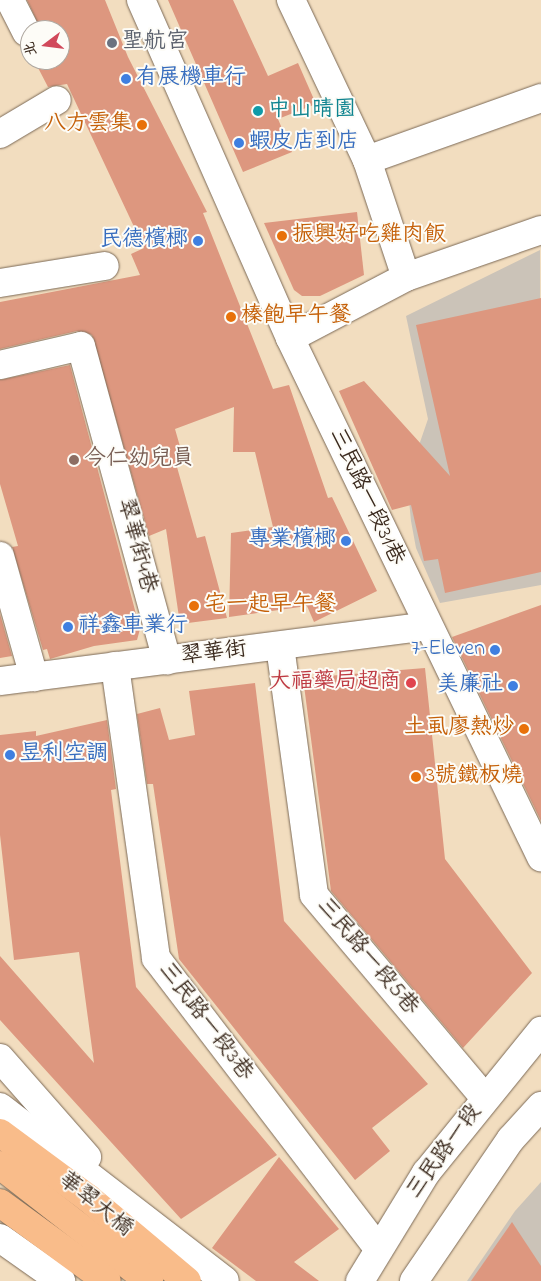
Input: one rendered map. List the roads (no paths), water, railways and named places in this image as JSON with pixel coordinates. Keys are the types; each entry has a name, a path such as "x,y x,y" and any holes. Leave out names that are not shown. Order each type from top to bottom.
{"highway":[{"name":"華翠大橋","path":"0,1133 88,1198 187,1281"},
{"path":"0,1165 128,1260 149,1281"},
{"path":"0,1203 107,1281"}],"street":[{"path":"10,0 20,20"},
{"name":"三民路一段31巷","path":"141,0 156,38 290,338 427,626 541,857"},
{"path":"291,0 367,160 406,277"},
{"path":"367,160 541,98"},
{"path":"0,134 57,100"},
{"path":"290,338 406,277 541,230"},
{"path":"0,283 105,266"},
{"name":"翠華街4巷","path":"0,365 81,346 167,660"},
{"path":"0,556 34,677"},
{"name":"翠華街","path":"0,681 427,626"},
{"name":"三民路一段5巷","path":"280,646 314,895 484,1097"},
{"name":"三民路一段3巷","path":"115,666 156,958 378,1248"},
{"name":"三民路一段","path":"360,1281 378,1248 426,1173 484,1097 541,1031"},
{"path":"0,1058 122,1198"},
{"name":"三民路一段","path":"414,1281 511,1138 541,1106"},
{"path":"0,1107 122,1198 225,1281"},
{"path":"0,1238 61,1281"}],"place":[{"name":"聖航宮","path":"112,43"},
{"name":"有展機車行","path":"126,79"},
{"name":"中山晴園","path":"258,111"},
{"name":"八方雲集","path":"142,125"},
{"name":"蝦皮店到店","path":"239,143"},
{"name":"振興好吃雞肉飯","path":"282,236"},
{"name":"民德檳榔","path":"198,241"},
{"name":"榛飽早午餐","path":"231,317"},
{"name":"今仁幼兒員","path":"74,460"},
{"name":"專業檳榔","path":"346,541"},
{"name":"宅一起早午餐","path":"194,606"},
{"name":"祥鑫車業行","path":"68,627"},
{"name":"7-Eleven","path":"495,650"},
{"name":"大福藥局超商","path":"411,683"},
{"name":"美廉社","path":"513,686"},
{"name":"土虱廖熱炒","path":"524,729"},
{"name":"昱利空調","path":"10,755"},
{"name":"3號鐵板燒","path":"416,777"}]}
